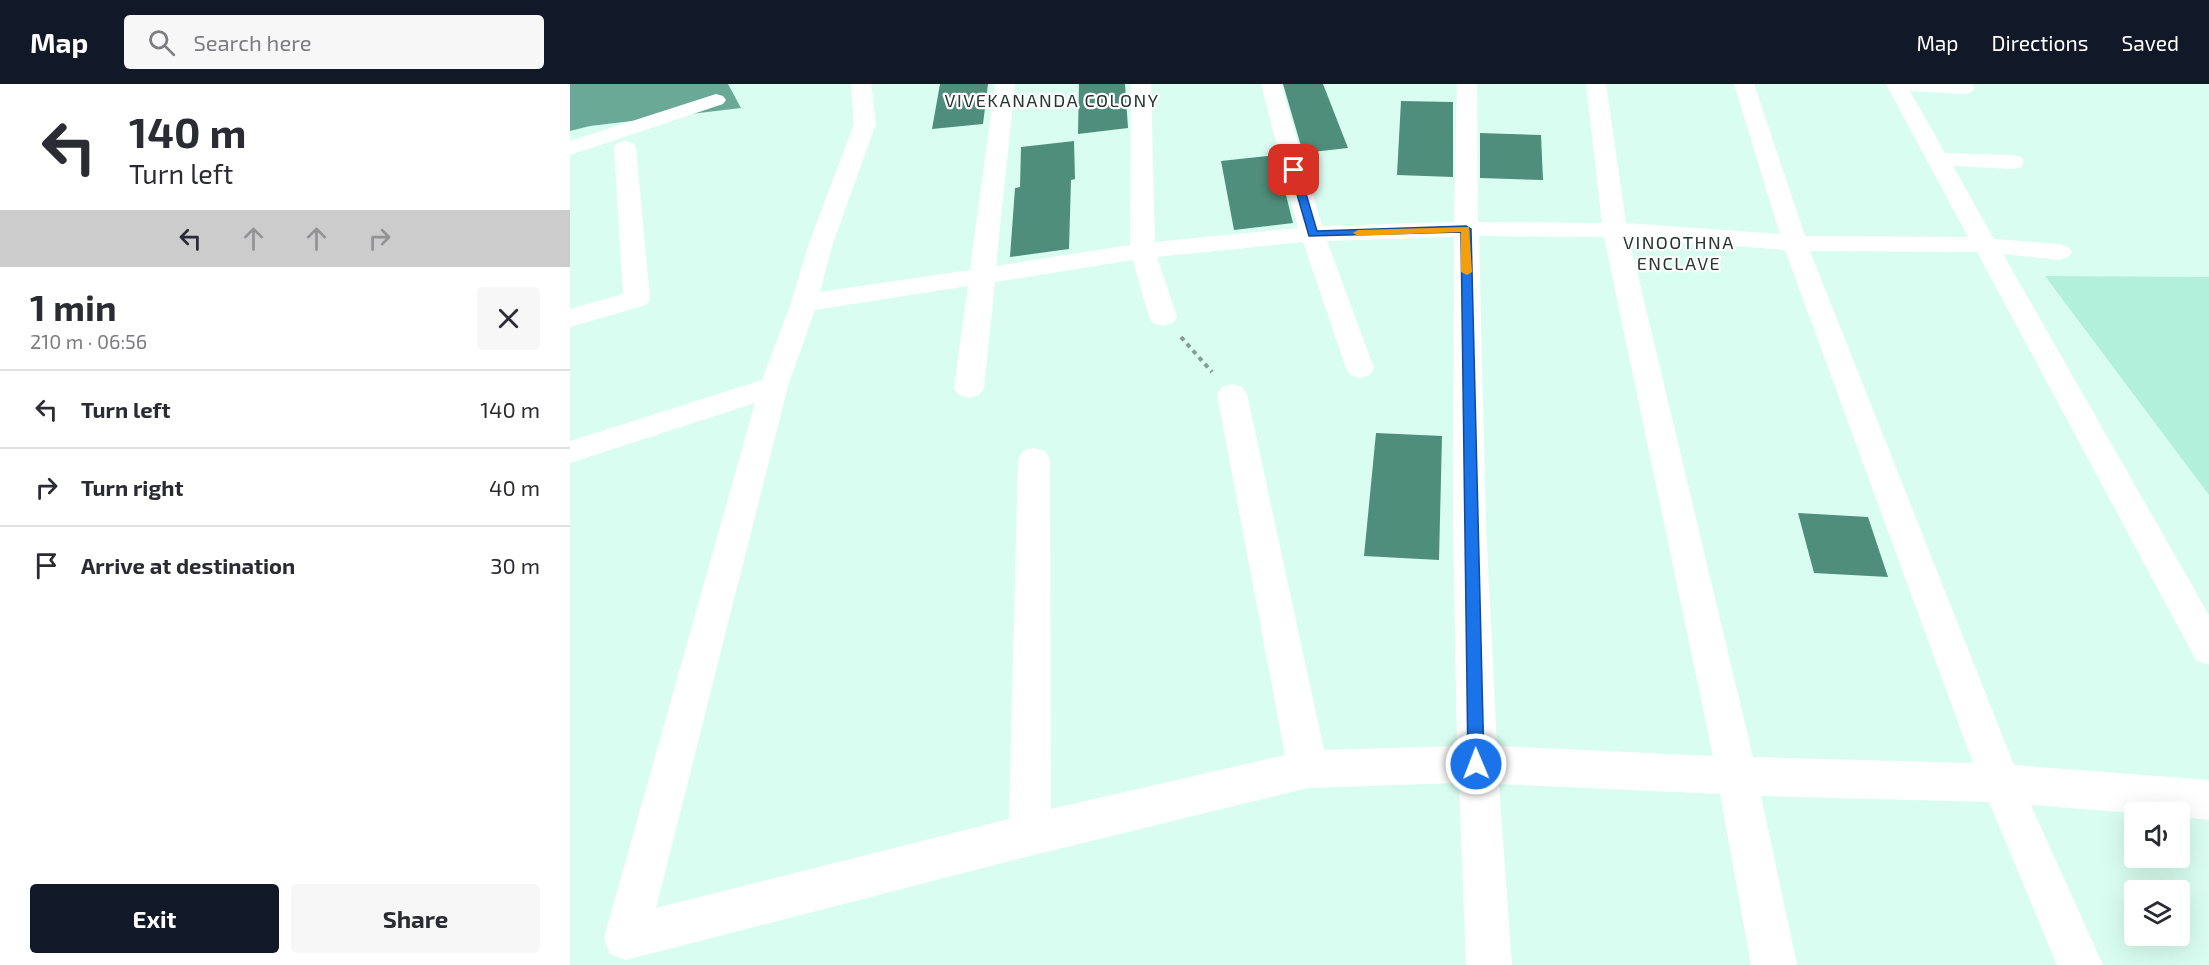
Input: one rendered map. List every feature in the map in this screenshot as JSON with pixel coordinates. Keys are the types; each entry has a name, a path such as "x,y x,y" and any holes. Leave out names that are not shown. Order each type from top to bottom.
{"street":[{"path":"861,84 865,124 821,243 804,303 774,386 626,938 1030,835 1308,769 1476,764 1737,776 2001,783 2209,800"},
{"path":"969,388 1005,84"},
{"path":"1141,84 1143,251 1163,317"},
{"path":"1271,84 1312,234 1360,368"},
{"path":"1467,84 1466,229 1476,764 1489,965"},
{"path":"1596,84 1615,230 1737,776 1774,965"},
{"path":"1744,84 1795,243 2001,783 2080,965"},
{"path":"1896,84 1965,88"},
{"path":"1896,84 1983,245 2209,649"},
{"path":"570,148 716,100"},
{"path":"570,318 637,300 625,148"},
{"path":"1936,159 2013,162"},
{"path":"804,303 1143,251 1312,234 1466,229 1615,230 1795,243 1983,245 2059,252"},
{"path":"570,452 774,386"},
{"path":"1232,394 1308,769"},
{"path":"1030,835 1034,459"}],"path":[{"path":"1163,317 1232,394"}],"shaded area":[{"path":"570,84 728,84 741,108 590,126 570,131"},
{"path":"2045,276 2209,277 2209,495"}],"building":[{"path":"940,84 988,84 983,124 932,129"},
{"path":"1079,84 1125,84 1128,128 1078,134"},
{"path":"1283,84 1323,84 1348,148 1303,153"},
{"path":"1401,101 1453,102 1453,177 1397,175"},
{"path":"1480,133 1541,135 1543,180 1480,178"},
{"path":"1074,141 1075,179 1071,180 1069,249 1010,257 1015,188 1020,187 1021,147"},
{"path":"1276,155 1293,223 1234,230 1221,161"},
{"path":"1376,433 1442,436 1439,560 1364,556"},
{"path":"1798,513 1868,517 1888,577 1814,573"}],"slow traffic":[{"path":"1358,233 1466,229 1467,272"}],"district":[{"name":"VIVEKANANDA COLONY","path":"1052,101"},
{"name":"VINOOTHNA ENCLAVE","path":"1679,253"}],"route":[{"path":"1294,170 1312,234 1466,229 1476,764"}]}
